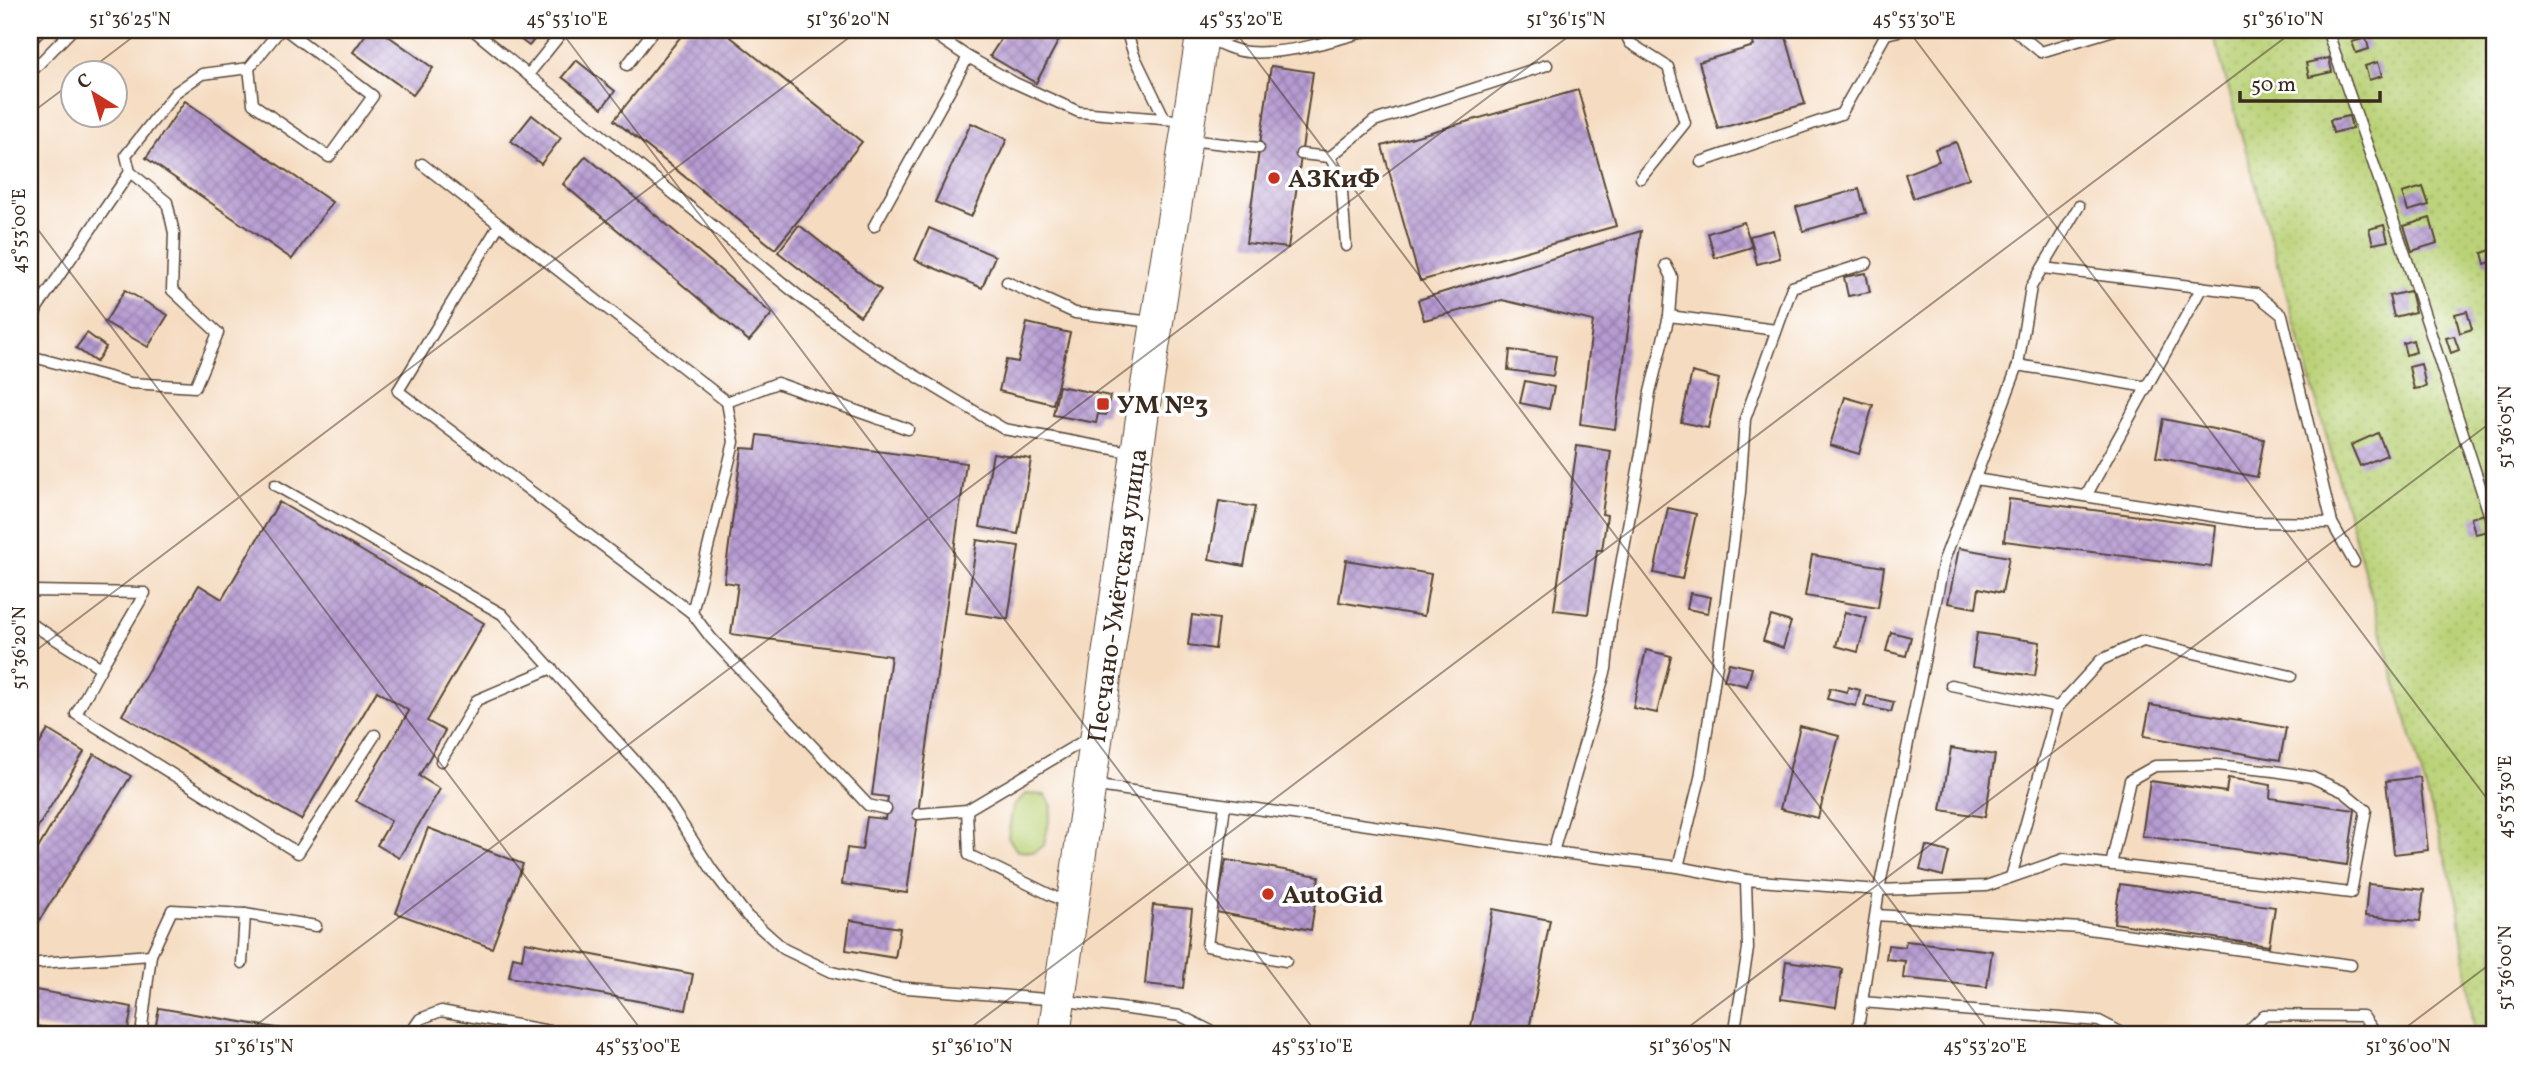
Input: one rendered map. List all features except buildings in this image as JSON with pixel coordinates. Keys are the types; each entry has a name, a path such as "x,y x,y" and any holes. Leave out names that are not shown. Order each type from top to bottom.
{"main road":[{"name":"Песчано-Умётская улица","path":"1054,1035 1156,322 1180,127 1210,32"}],"lane":[{"path":"30,73 72,30"},
{"path":"30,356 131,383 195,387 218,333 172,290 174,233 167,202 130,172 127,155 176,92 202,74 249,68 280,30"},
{"path":"249,68 253,104 329,157 373,96 286,30"},
{"path":"473,30 800,297 873,350 1004,429 1137,454"},
{"path":"528,75 564,30"},
{"path":"627,65 654,30"},
{"path":"1126,30 1134,55 1180,127"},
{"path":"1210,32 1224,46 1249,52 1295,49 1371,30"},
{"path":"1624,30 1630,43 1668,67 1685,123 1641,178"},
{"path":"1701,162 1841,114 1885,32 1903,30"},
{"path":"2014,30 2041,51 2114,30"},
{"path":"2327,30 2407,260 2494,529"},
{"path":"932,31 968,57 1079,112 1180,127 1259,148"},
{"path":"874,226 968,57"},
{"path":"1301,154 1330,157 1374,121 1547,65"},
{"path":"1330,157 1341,178 1346,246"},
{"path":"422,164 727,402 734,442 692,613"},
{"path":"30,332 37,308 130,172"},
{"path":"1857,1035 1879,890 1944,560 2018,365 2031,287 2079,206"},
{"path":"499,225 398,391 692,613 711,638 868,805 886,809"},
{"path":"1678,867 1700,778 1710,714 1739,505 1745,419 1792,287 1867,263"},
{"path":"1553,852 1606,669 1611,621 1650,392 1669,316 1672,277 1666,265"},
{"path":"2042,268 2256,294 2282,315 2332,523 2354,562"},
{"path":"1007,282 1075,313 1156,322"},
{"path":"30,283 37,308"},
{"path":"2086,496 2202,287"},
{"path":"1669,316 1776,330"},
{"path":"2018,365 2147,387"},
{"path":"727,402 777,383 908,429"},
{"path":"1975,479 2250,522 2332,523"},
{"path":"275,485 502,614 656,784 712,870 747,916 784,949 832,972 895,987 1059,1000 1181,1016 1219,1035"},
{"path":"30,593 88,590 145,593 76,714 298,853 375,735"},
{"path":"30,623 101,668"},
{"path":"2011,877 2058,707 2101,660 2143,641 2291,676"},
{"path":"441,761 477,701 552,668"},
{"path":"1951,685 2058,707"},
{"path":"918,814 967,810 1099,731"},
{"path":"1091,785 1553,852 1678,867 1746,880 1879,890 1986,886 2064,859 2111,865 2351,892 2366,810 2344,792 2311,777 2216,765 2155,766 2130,780 2111,865"},
{"path":"1225,804 1207,946 1286,961"},
{"path":"967,810 968,855 1073,906"},
{"path":"1734,1035 1748,949 1746,880"},
{"path":"141,1035 151,955 172,910 245,915 316,926"},
{"path":"242,963 245,915"},
{"path":"1876,915 2081,928 2351,965"},
{"path":"39,964 151,955"},
{"path":"1862,1002 2099,1021 2126,1035"},
{"path":"409,1035 420,1019 441,1011 572,1035"},
{"path":"2244,1035 2264,1015 2364,1016 2377,1035"}],"green space":[{"path":"2212,30 2494,30 2494,1035 2475,1035 2457,900"},
{"path":"1026,794 1045,795 1052,806 1044,845 1034,852 1017,851 1008,837 1013,806"}],"place":[{"name":"АЗКиФ","path":"1274,178"},
{"name":"УМ №3","path":"1103,404"},
{"name":"AutoGid","path":"1268,894"}]}
